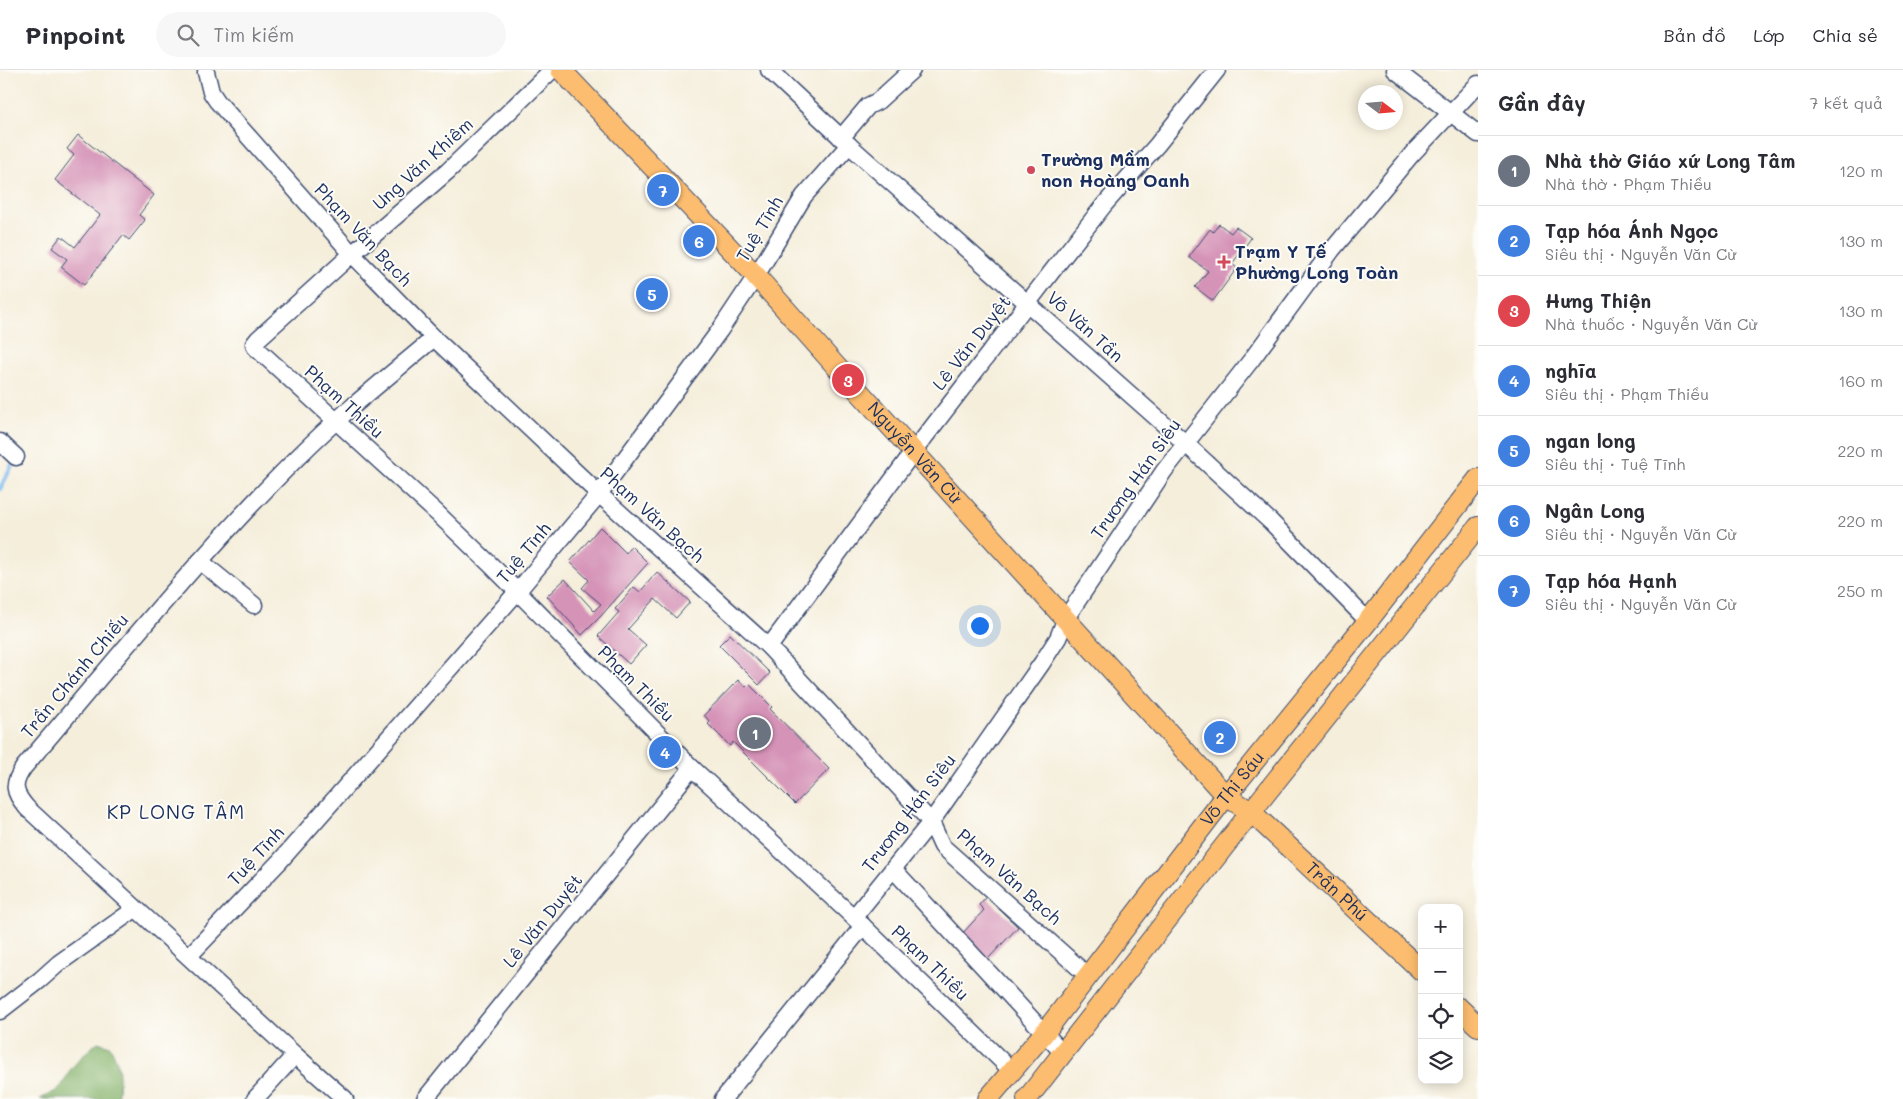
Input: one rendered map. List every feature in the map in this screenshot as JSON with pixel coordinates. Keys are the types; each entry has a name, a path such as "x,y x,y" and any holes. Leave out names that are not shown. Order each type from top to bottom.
{"main road":[{"name":"Nguyễn Văn Cừ","path":"561,71 756,276 1226,796 1251,812"},
{"name":"Võ Thị Sáu","path":"988,1099 1045,1032 1226,796 1368,621 1478,479"},
{"name":"Võ Thị Sáu","path":"1027,1099 1251,812 1478,527"},
{"name":"Trần Phú","path":"1251,812 1418,967"},
{"path":"1463,1012 1478,1026"}],"street":[{"name":"Võ Văn Tần","path":"769,70 845,141 1185,443 1271,522 1368,621"},
{"name":"Tuệ Tĩnh","path":"189,956 280,861 517,592 599,494 680,385 756,276 804,196 845,141 868,106 878,101 912,70"},
{"name":"Lê Văn Duyệt","path":"769,647 914,451 1104,205 1158,145 1217,70"},
{"path":"1395,70 1478,134"},
{"name":"Ung Văn Khiêm","path":"254,348 254,344 258,339 352,254 561,71"},
{"name":"Phạm Văn Bạch","path":"206,72 214,97 352,254 434,338 599,494 769,647 931,822 942,846 974,872 1088,976"},
{"name":"Trương Hán Siêu","path":"724,1099 859,922 894,870 931,822 1046,656 1058,638 1066,618 1148,493 1185,443 1252,359 1332,250 1412,154 1478,84"},
{"name":"Trần Chánh Chiếu","path":"345,1099 27,808 16,794 15,786 24,766 148,619 300,454 434,338"},
{"name":"Phạm Thiều","path":"254,348 437,513 692,768 859,922 1011,1070"},
{"path":"0,442 16,457"},
{"path":"200,561 254,605"},
{"name":"Lê Văn Duyệt","path":"425,1099 692,768"},
{"path":"894,870 1063,1053"},
{"path":"0,1011 59,963 135,908"},
{"path":"255,1099 295,1055"}],"green space":[{"path":"98,1042 110,1046 118,1066 117,1099 40,1099 56,1091 83,1055"}],"building":[{"path":"78,135 154,195 139,215 145,220 129,240 123,235 84,285 61,267 67,259 52,248 61,236 75,247 100,215 55,180 74,155 67,149"},
{"path":"1219,224 1231,233 1236,227 1251,238 1232,264 1237,268 1213,301 1195,287 1208,271 1189,257 1210,229 1213,232"},
{"path":"600,527 626,553 631,546 648,563 582,635 547,596 565,579 594,611 601,604 582,588 589,580 570,562"},
{"path":"657,572 690,602 676,618 655,599 628,629 646,645 629,664 598,636 619,612 615,609 634,587 640,592"},
{"path":"730,634 770,673 759,685 719,645"},
{"path":"738,680 746,687 749,684 772,707 770,709 829,769 795,804 733,742 730,746 708,724 710,722 704,715"},
{"path":"986,897 1018,927 987,960 961,935 984,910 979,905"}],"waterway":[{"path":"0,489 15,459"}],"place":[{"name":"Trường Mầm non Hoàng Oanh","path":"1031,170"},
{"name":"Tạp hóa Hạnh","path":"663,190"},
{"name":"Ngân Long","path":"699,241"},
{"name":"Trạm Y Tế Phường Long Toàn","path":"1224,262"},
{"name":"ngan long","path":"652,294"},
{"name":"Hưng Thiện","path":"848,380"},
{"name":"Nhà thờ Giáo xứ Long Tâm","path":"755,733"},
{"name":"Tạp hóa Ánh Ngọc","path":"1220,737"},
{"name":"nghĩa","path":"665,752"}],"district":[{"name":"KP LONG TÂM","path":"176,812"}]}
